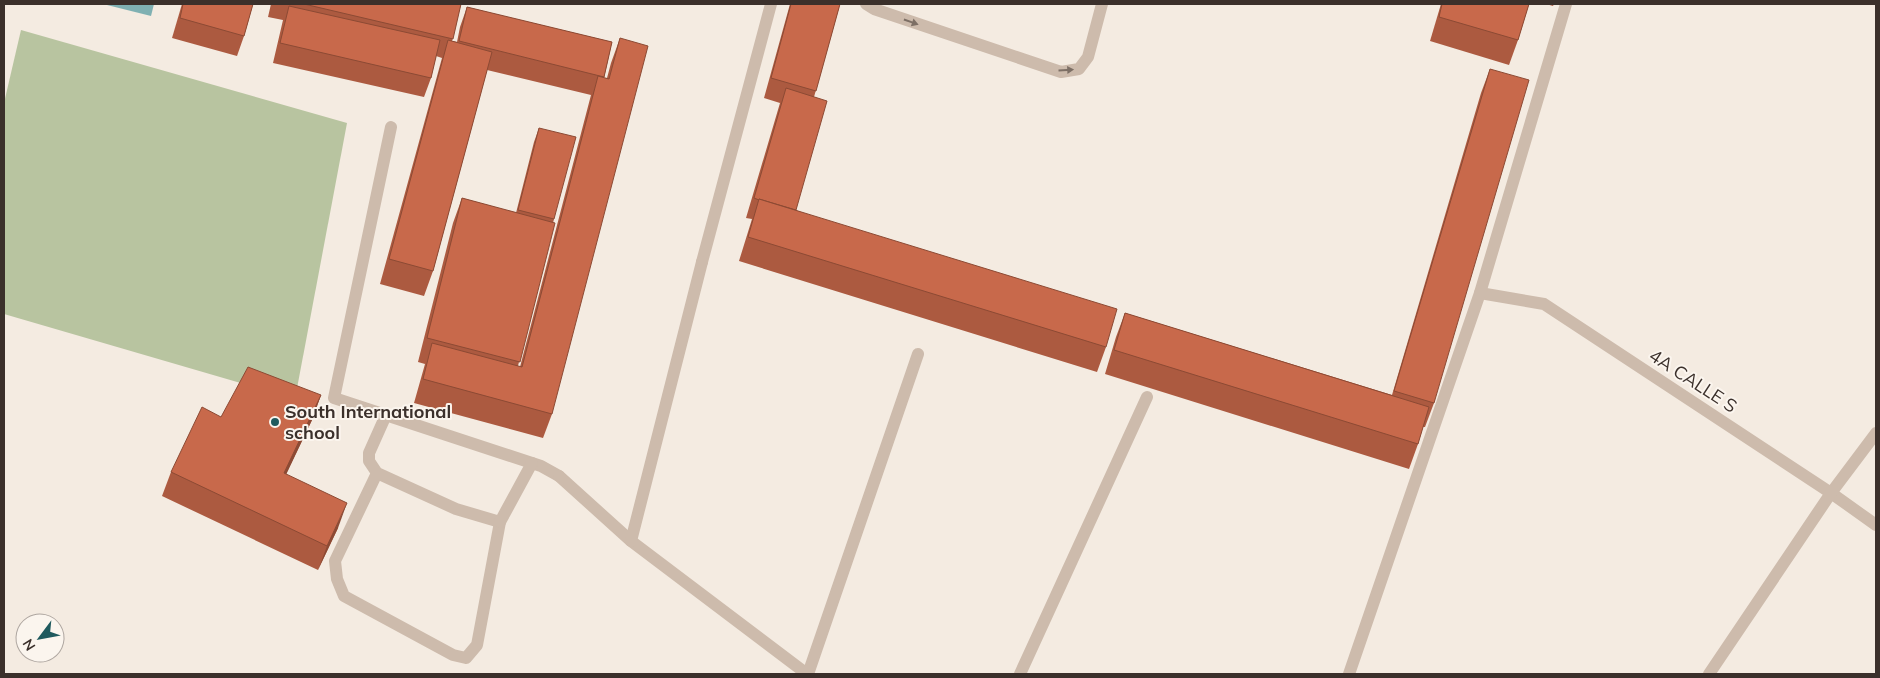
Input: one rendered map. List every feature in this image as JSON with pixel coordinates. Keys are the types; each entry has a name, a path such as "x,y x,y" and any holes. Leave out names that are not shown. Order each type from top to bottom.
{"street":[{"path":"631,541 702,262 771,4"},
{"path":"866,4 874,9 1061,72 1079,69 1088,57 1102,4"},
{"path":"1348,674 1480,293 1566,4"},
{"path":"391,127 334,398 532,463 559,476 631,541 808,674 918,354"},
{"name":"4A CALLE S","path":"1480,293 1544,304 1831,493 1876,525"},
{"path":"1020,674 1147,397"},
{"path":"386,415 369,453 369,461 377,473 456,509 500,522"},
{"path":"1709,674 1831,493 1876,433"},
{"path":"377,473 336,561 337,579 344,596 453,654 466,658 477,645 500,522 532,463"}],"green space":[{"path":"21,30 347,123 295,399 4,314 4,103"}],"water":[{"path":"103,4 154,4 151,16"}],"building":[{"path":"183,4 253,4 244,36 180,18"},
{"path":"304,4 461,4 453,39"},
{"path":"791,4 840,4 816,91 771,78"},
{"path":"1442,4 1529,4 1518,40 1439,17"},
{"path":"289,6 440,40 431,78 280,43"},
{"path":"467,7 612,42 604,77 459,41"},
{"path":"620,38 648,46 552,414 423,379 432,343 522,367 598,76 609,79"},
{"path":"448,40 492,52 433,271 389,259"},
{"path":"1490,69 1529,80 1434,403 1394,391"},
{"path":"786,88 827,101 796,210 754,198"},
{"path":"539,128 576,137 554,219 518,210"},
{"path":"462,198 555,223 520,362 427,338"},
{"path":"759,199 1117,309 1106,347 748,237"},
{"path":"1125,313 1429,407 1418,444 1114,350"},
{"path":"248,367 321,395 284,473 347,503 327,546 171,472 202,407 221,417"}],"place":[{"name":"South International school","path":"275,422"}]}
